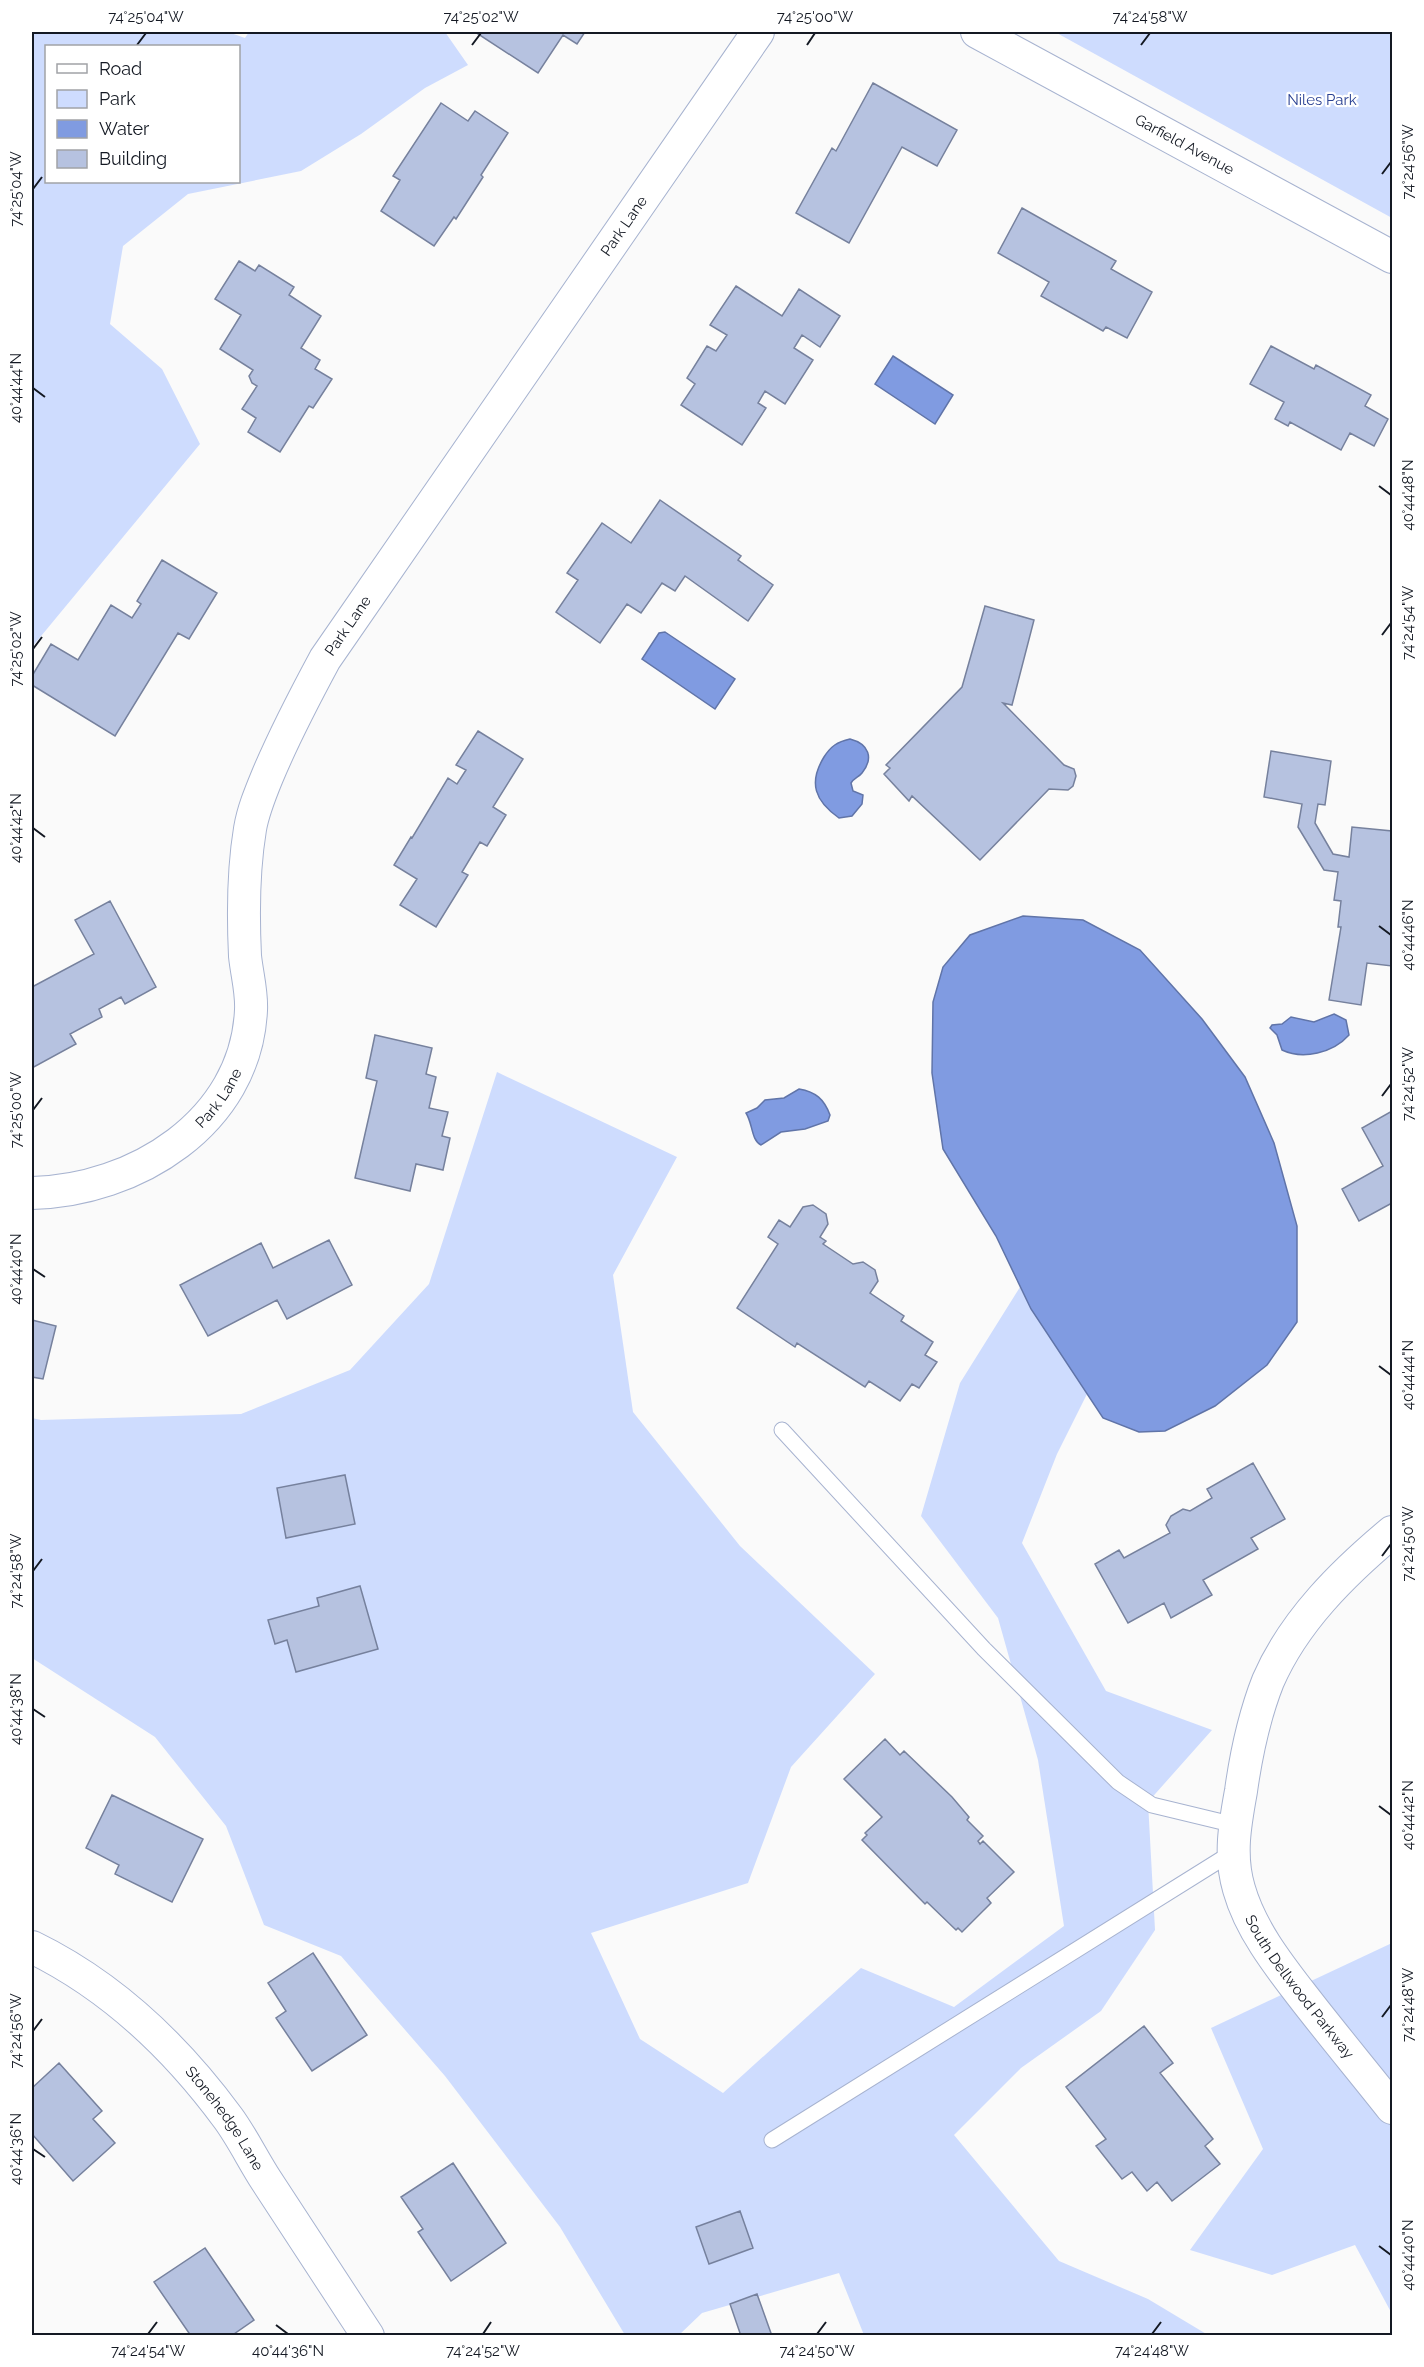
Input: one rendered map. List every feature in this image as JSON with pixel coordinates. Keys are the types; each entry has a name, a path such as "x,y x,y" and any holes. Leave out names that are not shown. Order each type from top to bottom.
{"street":[{"name":"Park Lane","path":"32,1193 56,1192 107,1181 155,1160 197,1128 214,1108 228,1086 240,1062 248,1037 251,1011 246,958 244,879 250,827 257,802 287,729 326,659 758,32"},
{"name":"Garfield Avenue","path":"977,32 1392,257"},
{"name":"South Dellwood Parkway","path":"1392,1532 1362,1557 1308,1615 1279,1659 1268,1683 1246,1759 1234,1839 1239,1889 1249,1914 1274,1959 1392,2108"},
{"name":"Stonehedge Lane","path":"32,1947 102,1988 143,2020 180,2058 229,2120 368,2336"}],"lane":[{"path":"782,1430 984,1649 1118,1782 1152,1804 1234,1839"},
{"path":"772,2140 1234,1839"}],"green space":[{"path":"32,32 228,32 245,38 249,32 445,32 468,65 425,88 361,134 301,171 188,194 123,246 110,324 162,369 200,444 32,647"},
{"name":"Niles Park","path":"1055,32 1392,32 1392,218"},
{"path":"497,1072 677,1157 613,1275 633,1412 740,1546 875,1674 791,1767 748,1883 591,1933 640,2039 723,2093 861,1968 954,2007 1064,1926 1038,1760 998,1618 921,1516 960,1383 1020,1287 1031,1309 1087,1394 1057,1454 1022,1543 1106,1691 1212,1730 1148,1802 1155,1930 1101,2011 1021,2068 954,2135 1059,2261 1148,2299 1208,2335 864,2335 839,2273 702,2313 679,2335 625,2335 560,2227 445,2076 341,1956 264,1925 226,1826 155,1737 32,1658 32,1418 41,1420 241,1414 350,1370 429,1284"},
{"path":"1392,1943 1392,2314 1355,2245 1272,2275 1190,2250 1263,2149 1211,2028"}],"water":[{"path":"893,356 953,395 935,424 875,384"},
{"path":"665,632 735,679 715,709 642,659 659,633"},
{"path":"850,739 862,744 868,752 868,762 862,773 851,783 853,791 863,795 862,804 852,816 839,818 819,798 816,791 816,775 829,750 838,743"},
{"path":"1023,916 1083,920 1140,950 1202,1019 1245,1077 1274,1143 1297,1226 1297,1322 1267,1365 1215,1406 1165,1431 1139,1432 1103,1418 1031,1309 996,1236 943,1149 932,1073 933,1002 943,967 970,935"},
{"path":"1334,1014 1346,1020 1349,1035 1335,1046 1317,1053 1299,1054 1282,1050 1277,1035 1270,1028 1272,1025 1282,1024 1291,1017 1314,1022"},
{"path":"799,1089 815,1094 822,1101 830,1115 828,1121 805,1129 781,1132 761,1145 758,1143 746,1113 757,1108 765,1100 784,1098"}],"building":[{"path":"475,32 585,32 577,44 563,35 538,73"},
{"path":"873,83 957,130 937,166 902,147 849,243 796,213 832,148 836,151"},
{"path":"441,103 468,121 475,111 508,133 456,219 454,217 434,246 381,211 400,180 393,176"},
{"path":"1022,208 1116,261 1111,269 1152,292 1127,338 1106,327 1103,331 1041,296 1049,282 998,253"},
{"path":"239,261 255,271 259,265 294,287 289,295 321,316 301,348 320,360 315,369 332,379 313,408 309,406 280,452 248,432 256,418 242,409 257,386 252,383 249,376 253,370 220,349 241,315 215,299"},
{"path":"736,286 782,316 799,289 840,316 820,347 802,335 794,348 813,360 785,404 765,391 758,403 766,408 742,445 681,405 695,384 687,378 707,346 716,351 727,335 710,325"},
{"path":"1271,346 1314,369 1316,365 1371,395 1365,406 1388,419 1374,446 1350,433 1341,450 1290,422 1288,426 1275,419 1284,402 1250,384"},
{"path":"660,500 741,556 738,560 773,585 748,621 685,576 675,591 662,583 641,613 627,604 600,643 556,612 578,580 567,573 602,523 631,543"},
{"path":"162,560 217,593 189,639 178,633 115,736 32,685 32,676 51,644 78,660 111,605 132,618 141,604 137,601"},
{"path":"985,606 1034,620 1012,705 1003,703 1064,765 1074,769 1076,776 1073,786 1068,790 1049,789 980,860 912,796 909,801 884,774 890,768 886,765 962,687"},
{"path":"478,731 523,759 493,807 506,815 487,846 480,842 462,872 468,875 436,927 400,905 417,879 394,865 448,778 457,784 466,770 456,765"},
{"path":"1271,751 1331,761 1325,805 1318,804 1315,823 1333,854 1349,857 1352,827 1392,831 1392,966 1367,963 1361,1005 1329,1000 1341,927 1338,927 1341,901 1334,900 1338,872 1324,870 1298,827 1302,804 1264,797"},
{"path":"110,901 156,987 125,1004 121,997 99,1009 102,1017 70,1034 76,1044 32,1068 32,987 94,954 75,920"},
{"path":"375,1035 432,1048 426,1074 436,1077 429,1108 448,1112 442,1136 450,1138 443,1170 416,1164 410,1191 355,1178 377,1081 366,1078"},
{"path":"1392,1111 1392,1203 1359,1221 1342,1189 1383,1166 1362,1128"},
{"path":"813,1205 826,1214 828,1224 820,1237 826,1241 823,1244 853,1264 863,1262 875,1270 878,1281 870,1293 904,1316 901,1321 933,1342 925,1355 937,1362 919,1388 912,1384 900,1401 869,1381 865,1387 797,1343 795,1347 737,1308 778,1244 768,1237 779,1220 790,1227 803,1207"},
{"path":"329,1240 352,1285 287,1319 277,1300 208,1336 180,1285 261,1243 273,1268"},
{"path":"32,1320 56,1326 43,1379 32,1377"},
{"path":"1253,1463 1285,1519 1251,1538 1258,1549 1203,1580 1212,1595 1171,1618 1164,1603 1128,1623 1095,1564 1119,1550 1124,1558 1170,1533 1166,1525 1171,1516 1183,1509 1190,1511 1212,1498 1207,1489"},
{"path":"345,1475 355,1524 286,1538 277,1488"},
{"path":"360,1586 378,1649 296,1672 287,1640 275,1644 268,1620 319,1606 317,1598"},
{"path":"885,1739 900,1755 904,1751 952,1797 969,1817 967,1820 983,1836 978,1841 980,1844 983,1841 1014,1872 987,1898 991,1903 962,1932 958,1928 956,1930 927,1902 925,1904 862,1840 867,1835 865,1833 882,1817 844,1779"},
{"path":"112,1795 203,1839 172,1902 115,1874 119,1865 86,1848"},
{"path":"313,1953 367,2035 312,2071 276,2018 286,2011 268,1983"},
{"path":"1144,2026 1173,2063 1160,2073 1213,2139 1205,2146 1220,2164 1172,2201 1157,2182 1147,2191 1132,2172 1122,2179 1096,2146 1106,2139 1066,2087"},
{"path":"59,2063 102,2111 93,2119 115,2143 73,2181 32,2134 32,2088"},
{"path":"453,2163 506,2243 451,2281 418,2232 423,2229 401,2197"},
{"path":"740,2211 753,2248 709,2264 696,2227"},
{"path":"205,2248 254,2320 231,2336 191,2336 154,2282"},
{"path":"757,2294 772,2336 741,2336 730,2304"}]}
